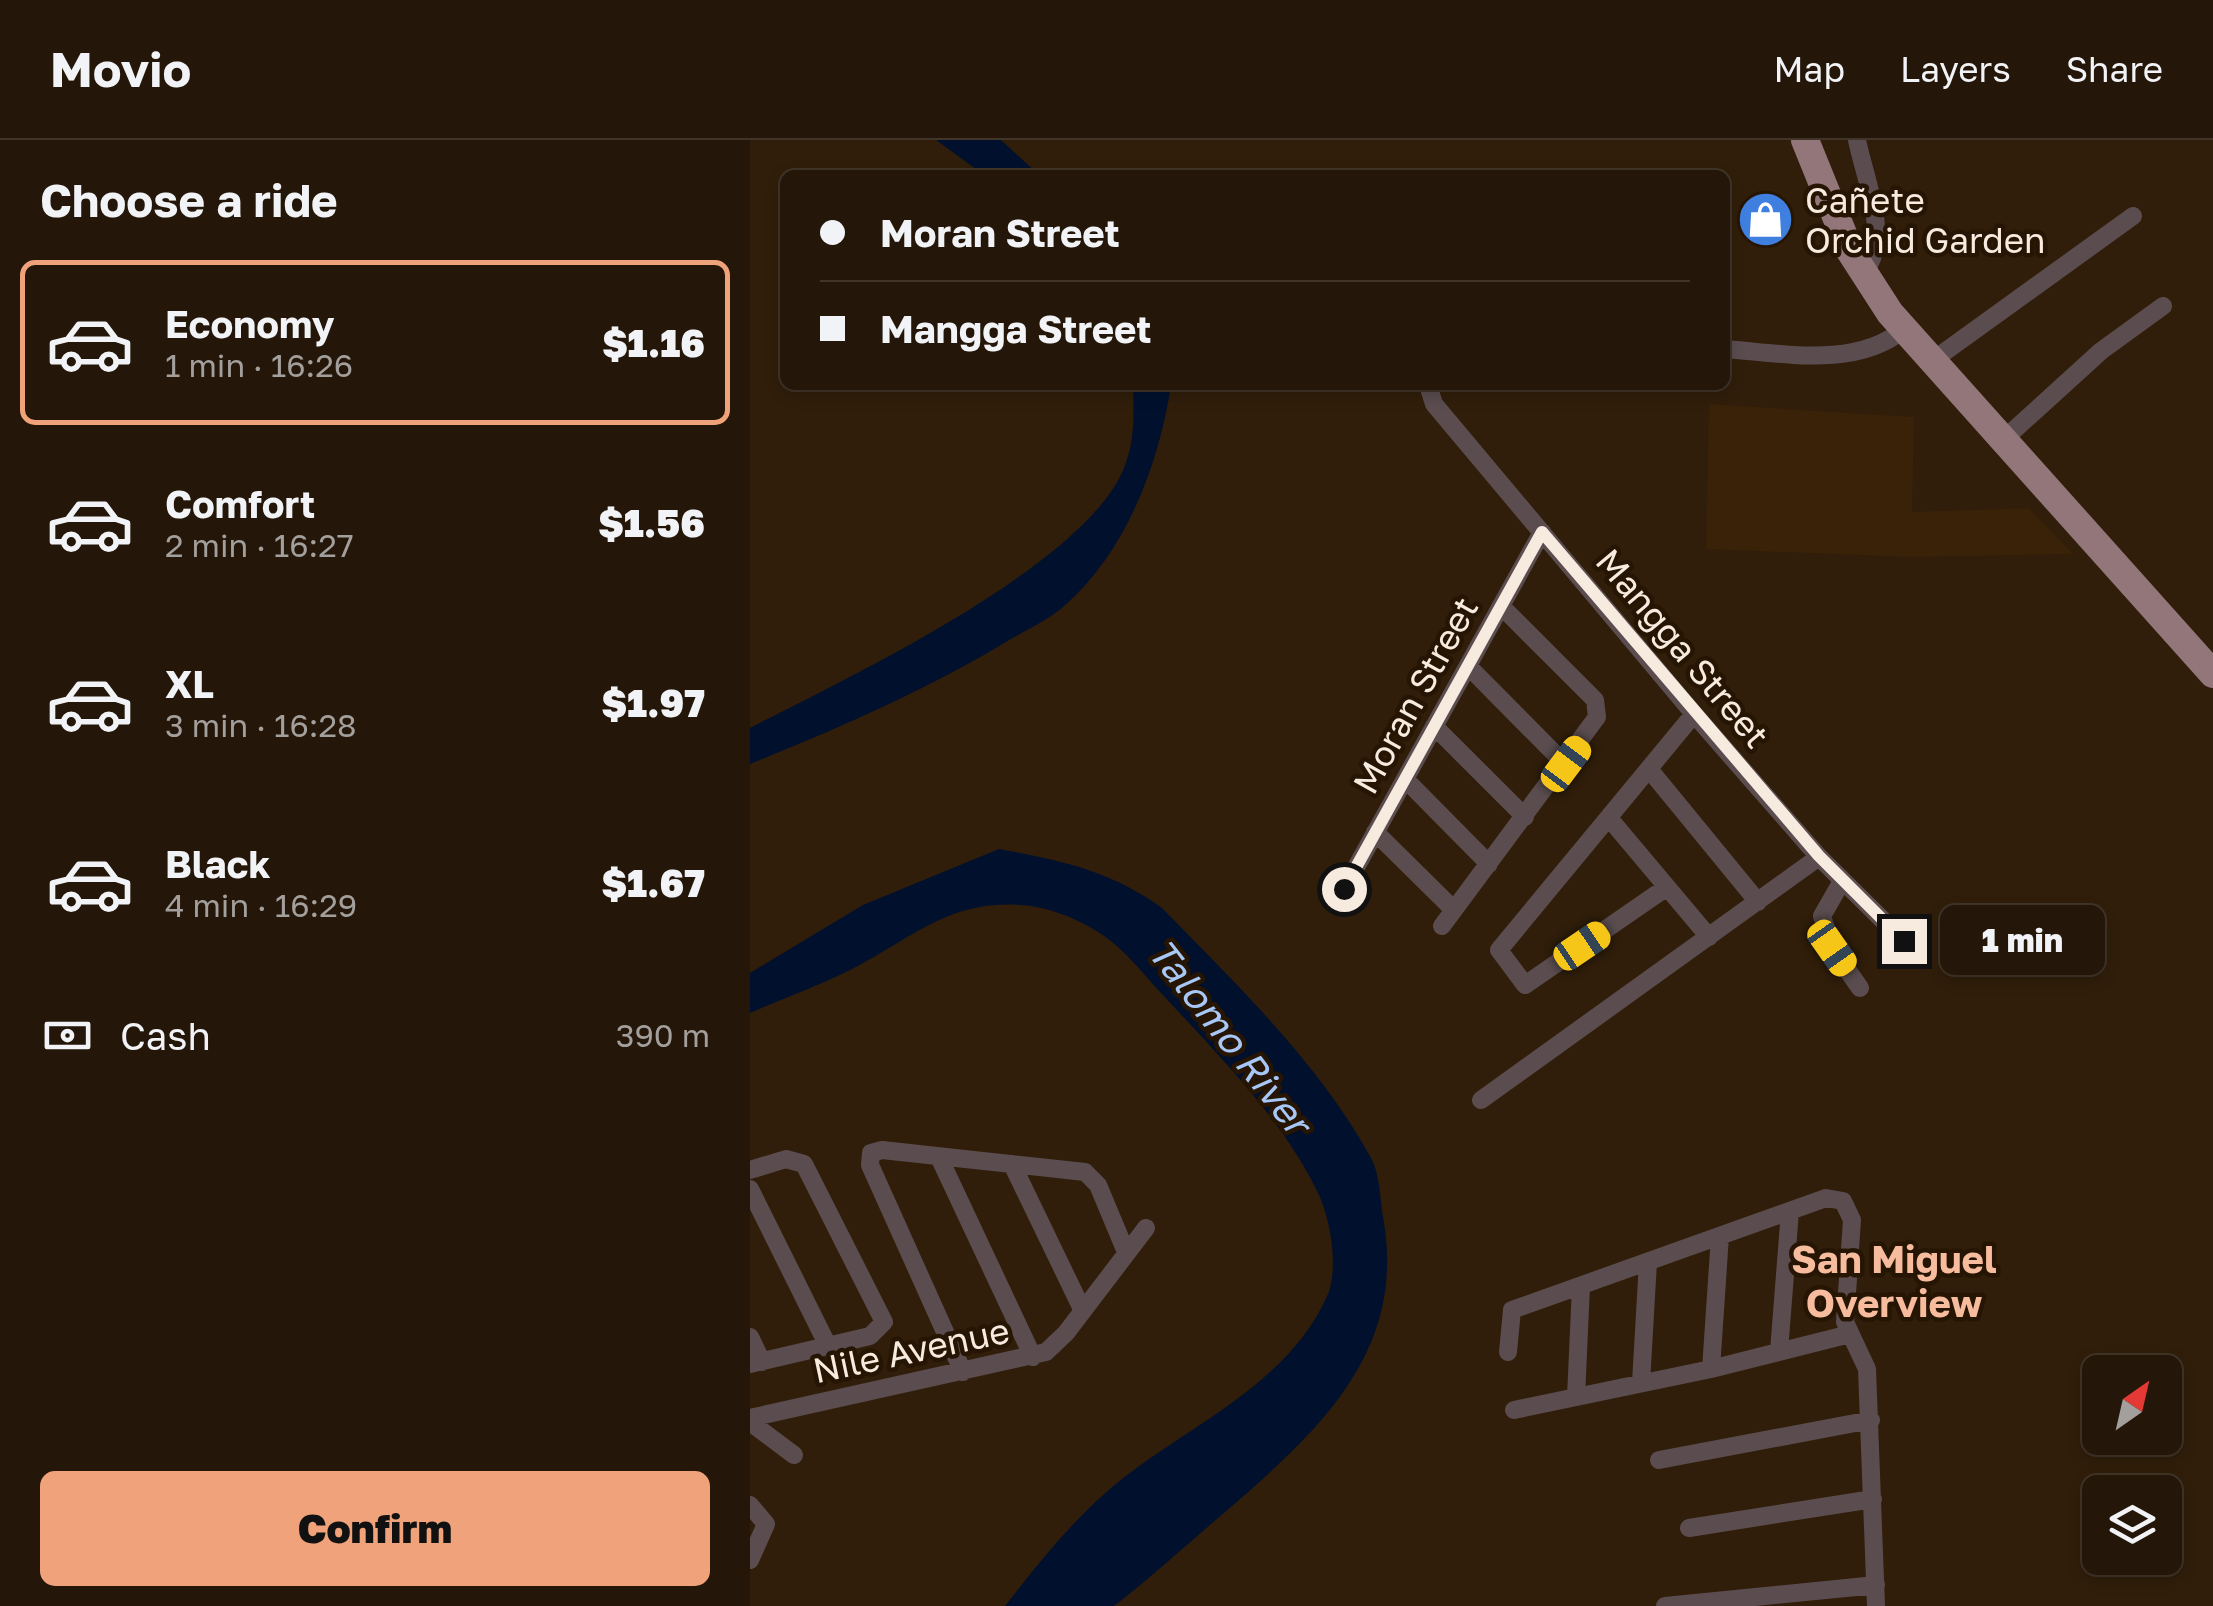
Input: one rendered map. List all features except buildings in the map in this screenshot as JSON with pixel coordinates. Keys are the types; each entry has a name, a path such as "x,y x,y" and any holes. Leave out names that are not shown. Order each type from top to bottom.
{"main road":[{"path":"1804,140 1862,274 1904,329 2213,674"}],"street":[{"path":"1857,140 1877,236 1874,257 1862,274"},
{"path":"1932,361 2133,216"},
{"path":"2002,441 2101,351 2163,306"},
{"path":"1730,349 1837,354 1879,345 1904,329"},
{"name":"Mangga Street","path":"1430,390 1434,404 1694,714 1842,881 1904,941"},
{"name":"Moran Street","path":"1344,889 1542,532"},
{"path":"1376,832 1448,918 1566,764 1597,717 1594,700 1501,606"},
{"path":"1468,666 1566,764"},
{"path":"1667,887 1525,985 1499,950 1694,714"},
{"path":"1434,726 1525,817"},
{"path":"1649,769 1758,902"},
{"path":"1405,779 1489,864"},
{"path":"1609,818 1709,937"},
{"path":"1481,1100 1819,856"},
{"path":"1842,881 1822,916 1832,948 1860,988"},
{"path":"964,1372 870,1165 871,1153 882,1150 1090,1174 1126,1252"},
{"path":"939,1157 1033,1356"},
{"path":"750,1170 786,1159 804,1164 880,1305 884,1322 877,1333 756,1363 750,1336"},
{"path":"1012,1164 1082,1309"},
{"path":"750,1189 828,1346"},
{"path":"1508,1352 1512,1310 1835,1197 1848,1206 1852,1220 1844,1310 1850,1334 1868,1369 1876,1606"},
{"path":"1779,1352 1790,1211"},
{"name":"Nile Avenue","path":"750,1420 1033,1356 1056,1344 1146,1228"},
{"path":"1711,1369 1720,1236"},
{"path":"1641,1383 1648,1262"},
{"path":"1576,1397 1581,1286"},
{"path":"1514,1410 1711,1369 1850,1334"},
{"path":"750,1420 794,1455"},
{"path":"1659,1460 1871,1420"},
{"path":"1689,1528 1873,1499"},
{"path":"750,1505 766,1524 750,1560"},
{"path":"1665,1606 1876,1585"}],"shaded area":[{"path":"1709,404 1914,417 1912,512 2029,508 2073,554 1908,557 1706,549"}],"water":[{"path":"936,140 1001,140 1034,170 977,170"},
{"path":"1133,390 1170,390 1148,476 1122,534 1105,561 1063,607 948,675 750,764 750,728 958,617 1062,544 1100,506 1124,468"},
{"name":"Talomo River","path":"999,849 1105,876 1162,908 1302,1057 1371,1158 1379,1187 1387,1265 1382,1309 1368,1349 1347,1386 1291,1452 1114,1606 1005,1606 1096,1501 1261,1380 1310,1327 1328,1294 1333,1256 1326,1214 1302,1164 1247,1088 1124,953 1089,927 1050,910 995,905 952,915 841,974 750,1013 750,973 863,905"}],"place":[{"name":"Cañete Orchid Garden","path":"1766,220"}],"district":[{"name":"San Miguel Overview","path":"1894,1280"}],"route":[{"path":"1344,889 1542,532 1819,856 1904,941"}]}
